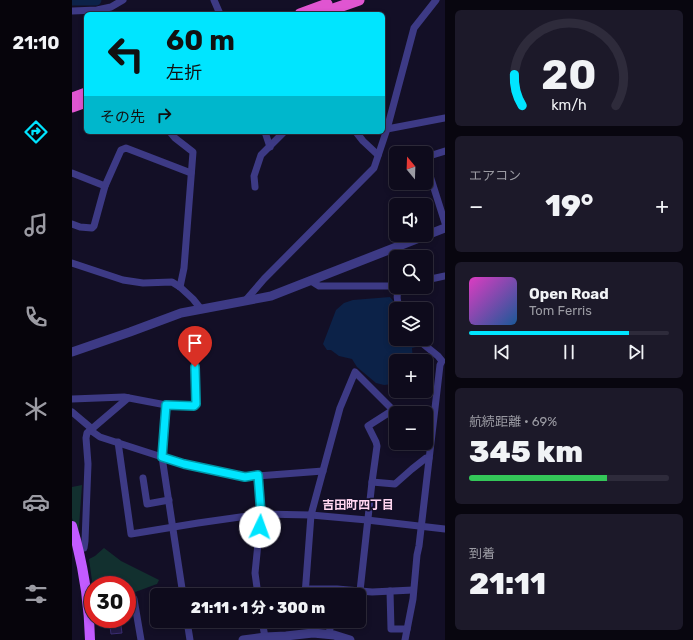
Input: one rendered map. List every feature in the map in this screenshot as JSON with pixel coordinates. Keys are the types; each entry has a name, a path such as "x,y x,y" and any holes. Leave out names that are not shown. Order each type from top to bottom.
{"highway":[{"path":"304,12 325,2 337,0"},
{"path":"325,12 359,0"},
{"path":"72,98 84,94"},
{"path":"72,107 84,103"}],"main road":[{"path":"72,526 78,549 90,617 90,640"}],"street":[{"path":"72,11 112,10 123,0"},
{"path":"214,0 219,12"},
{"path":"244,302 264,279 374,168 387,129 414,28 436,0"},
{"path":"387,129 445,118"},
{"path":"172,134 193,152 184,268 180,287"},
{"path":"266,134 270,147"},
{"path":"255,187 254,176 261,155 282,134"},
{"path":"358,134 378,154"},
{"path":"72,224 80,227 92,228 94,226 105,186 121,150 126,148 191,173"},
{"path":"433,155 445,151"},
{"path":"72,173 105,186"},
{"path":"433,185 445,223"},
{"path":"72,352 181,313 271,296 445,228"},
{"path":"72,262 123,280 143,283 172,282 193,299 201,309"},
{"path":"433,279 445,276"},
{"path":"311,281 319,286 389,287"},
{"path":"72,399 124,397 166,405 194,406 196,404 194,345 203,342"},
{"path":"426,346 442,361 433,407"},
{"path":"305,588 312,515 340,408 354,372 390,406"},
{"path":"78,549 84,548 85,541 88,464 87,433 128,398"},
{"path":"166,405 162,457 182,588"},
{"path":"72,412 100,437 184,464 245,477 324,470"},
{"path":"360,588 367,520 377,446 368,426 389,414"},
{"path":"118,442 131,534 261,514 312,515 445,529"},
{"path":"405,640 413,599 429,450"},
{"path":"372,482 395,484 426,458 429,458"},
{"path":"257,588 255,573 261,514 258,475"},
{"path":"143,478 146,504 169,500"},
{"path":"366,592 413,590"},
{"path":"390,591 391,629 407,629"},
{"path":"136,613 140,640"},
{"path":"188,628 190,640"},
{"path":"263,628 265,637"},
{"path":"329,634 330,628"},
{"path":"243,640 307,633 329,634 350,640"}],"green space":[{"path":"82,485 78,540 72,518 72,487"},
{"path":"104,548 121,561 159,580 157,584 136,592 136,576 91,576 89,559"}],"water":[{"path":"390,297 394,302 389,302 389,346 420,346 412,348 412,354 389,354 389,384 376,383 357,367 352,359 339,356 331,350 327,350 323,344 336,310 344,303 353,300"}],"building":[{"path":"110,628 121,628 122,633 111,634"}],"waterway":[{"path":"72,0 96,0"}],"district":[{"name":"吉田町四丁目","path":"358,505"}],"route":[{"path":"195,367 194,387 196,404 194,406 166,405 162,457 184,464 245,477 258,475 261,514 260,527"}]}
